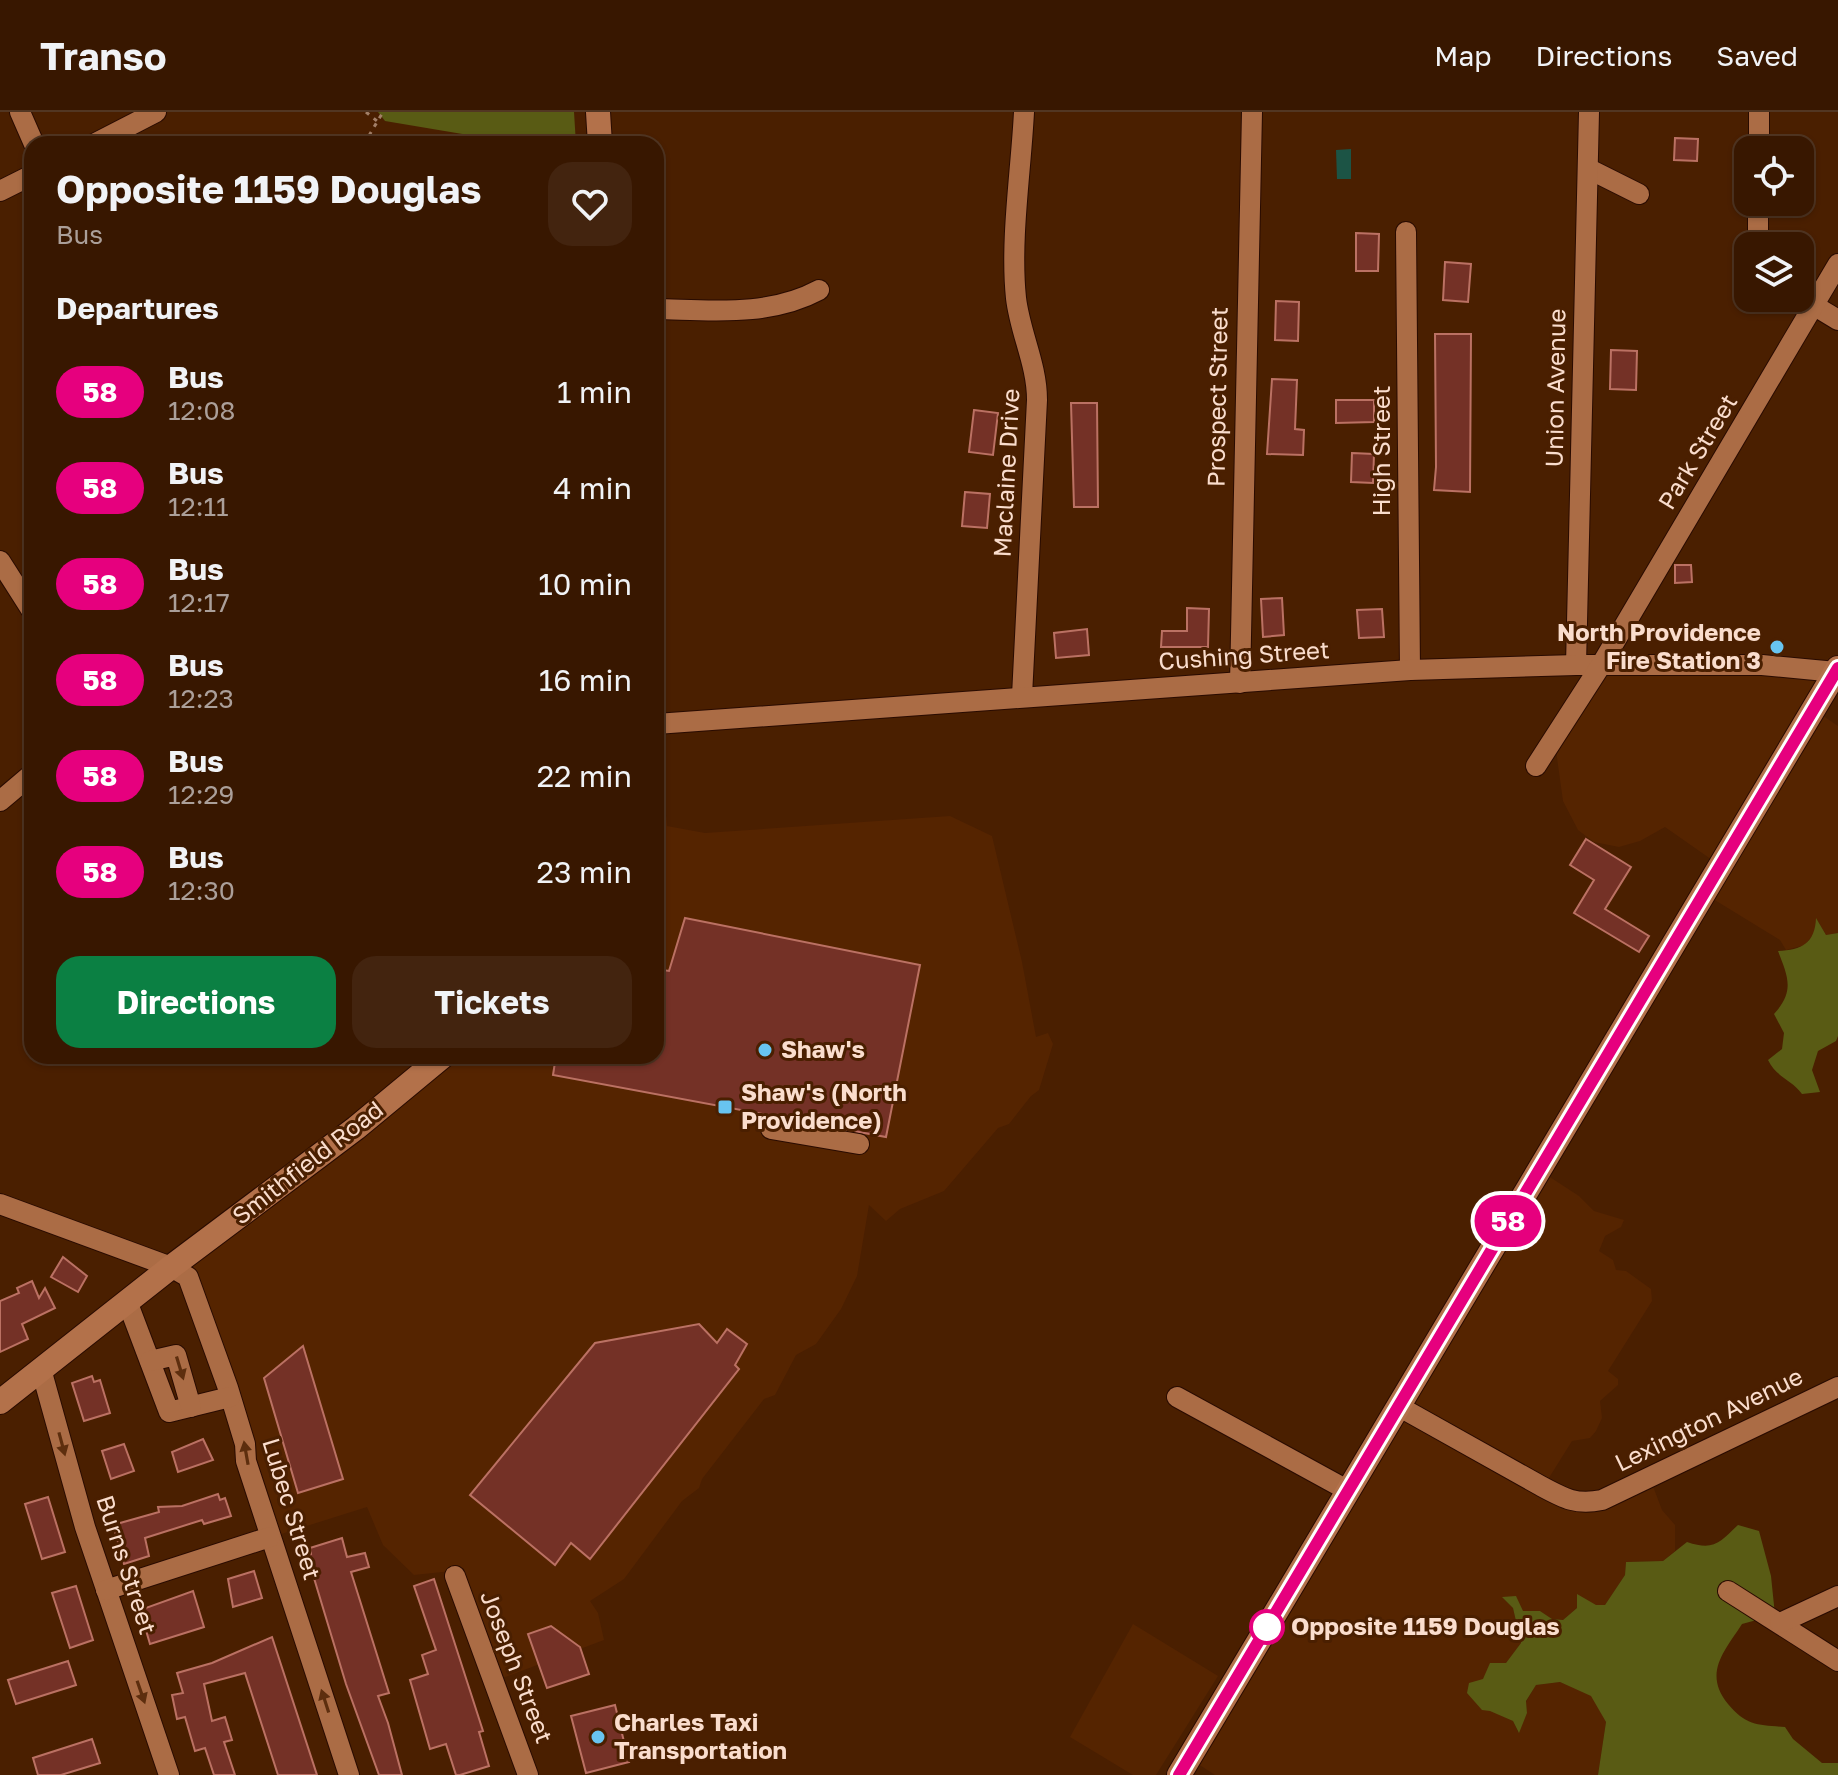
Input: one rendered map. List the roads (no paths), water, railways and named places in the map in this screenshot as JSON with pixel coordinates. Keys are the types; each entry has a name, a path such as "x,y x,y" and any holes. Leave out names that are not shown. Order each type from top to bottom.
{"main road":[{"path":"598,112 600,136"},
{"path":"1179,1775 1837,670"},
{"name":"Smithfield Road","path":"0,1402 171,1267 345,1136 433,1064"}],"street":[{"path":"20,112 30,136"},
{"path":"110,136 156,112"},
{"name":"Maclaine Drive","path":"1022,696 1037,400 1037,378 1016,300 1024,112"},
{"name":"Prospect Street","path":"1240,683 1252,112"},
{"name":"Union Avenue","path":"1576,665 1589,112"},
{"path":"1759,112 1759,136"},
{"path":"1589,169 1639,194"},
{"path":"0,191 24,179"},
{"name":"High Street","path":"1406,232 1410,670"},
{"name":"Park Street","path":"1814,293 1838,264"},
{"path":"664,309 767,308 800,300 819,290"},
{"path":"1814,305 1838,320"},
{"name":"Park Street","path":"1536,766 1601,665 1801,312"},
{"path":"0,561 24,598"},
{"name":"Cushing Street","path":"664,724 1410,670 1576,665 1762,665 1837,670"},
{"path":"0,801 24,781"},
{"path":"771,1129 859,1144"},
{"path":"0,1204 171,1267"},
{"name":"Lubec Street","path":"171,1267 188,1277 230,1397 245,1444 246,1461 349,1775"},
{"path":"127,1301 169,1412 230,1397"},
{"name":"Burns Street","path":"41,1369 85,1527 169,1775"},
{"name":"Lexington Avenue","path":"1398,1406 1564,1498 1583,1503 1602,1500 1838,1387"},
{"path":"1177,1397 1347,1490"},
{"path":"106,1590 270,1537"},
{"name":"Joseph Street","path":"455,1576 528,1775"},
{"path":"1728,1591 1838,1661"},
{"path":"1780,1623 1838,1596"}],"water":[{"path":"1351,149 1351,179 1337,179 1336,150"}],"place":[{"name":"North Providence Fire Station 3","path":"1777,647"},
{"name":"Shaw's","path":"765,1050"},
{"name":"Shaw's (North Providence)","path":"725,1107"},
{"name":"Opposite 1159 Douglas","path":"1267,1627"},
{"name":"Charles Taxi Transportation","path":"598,1737"}]}
